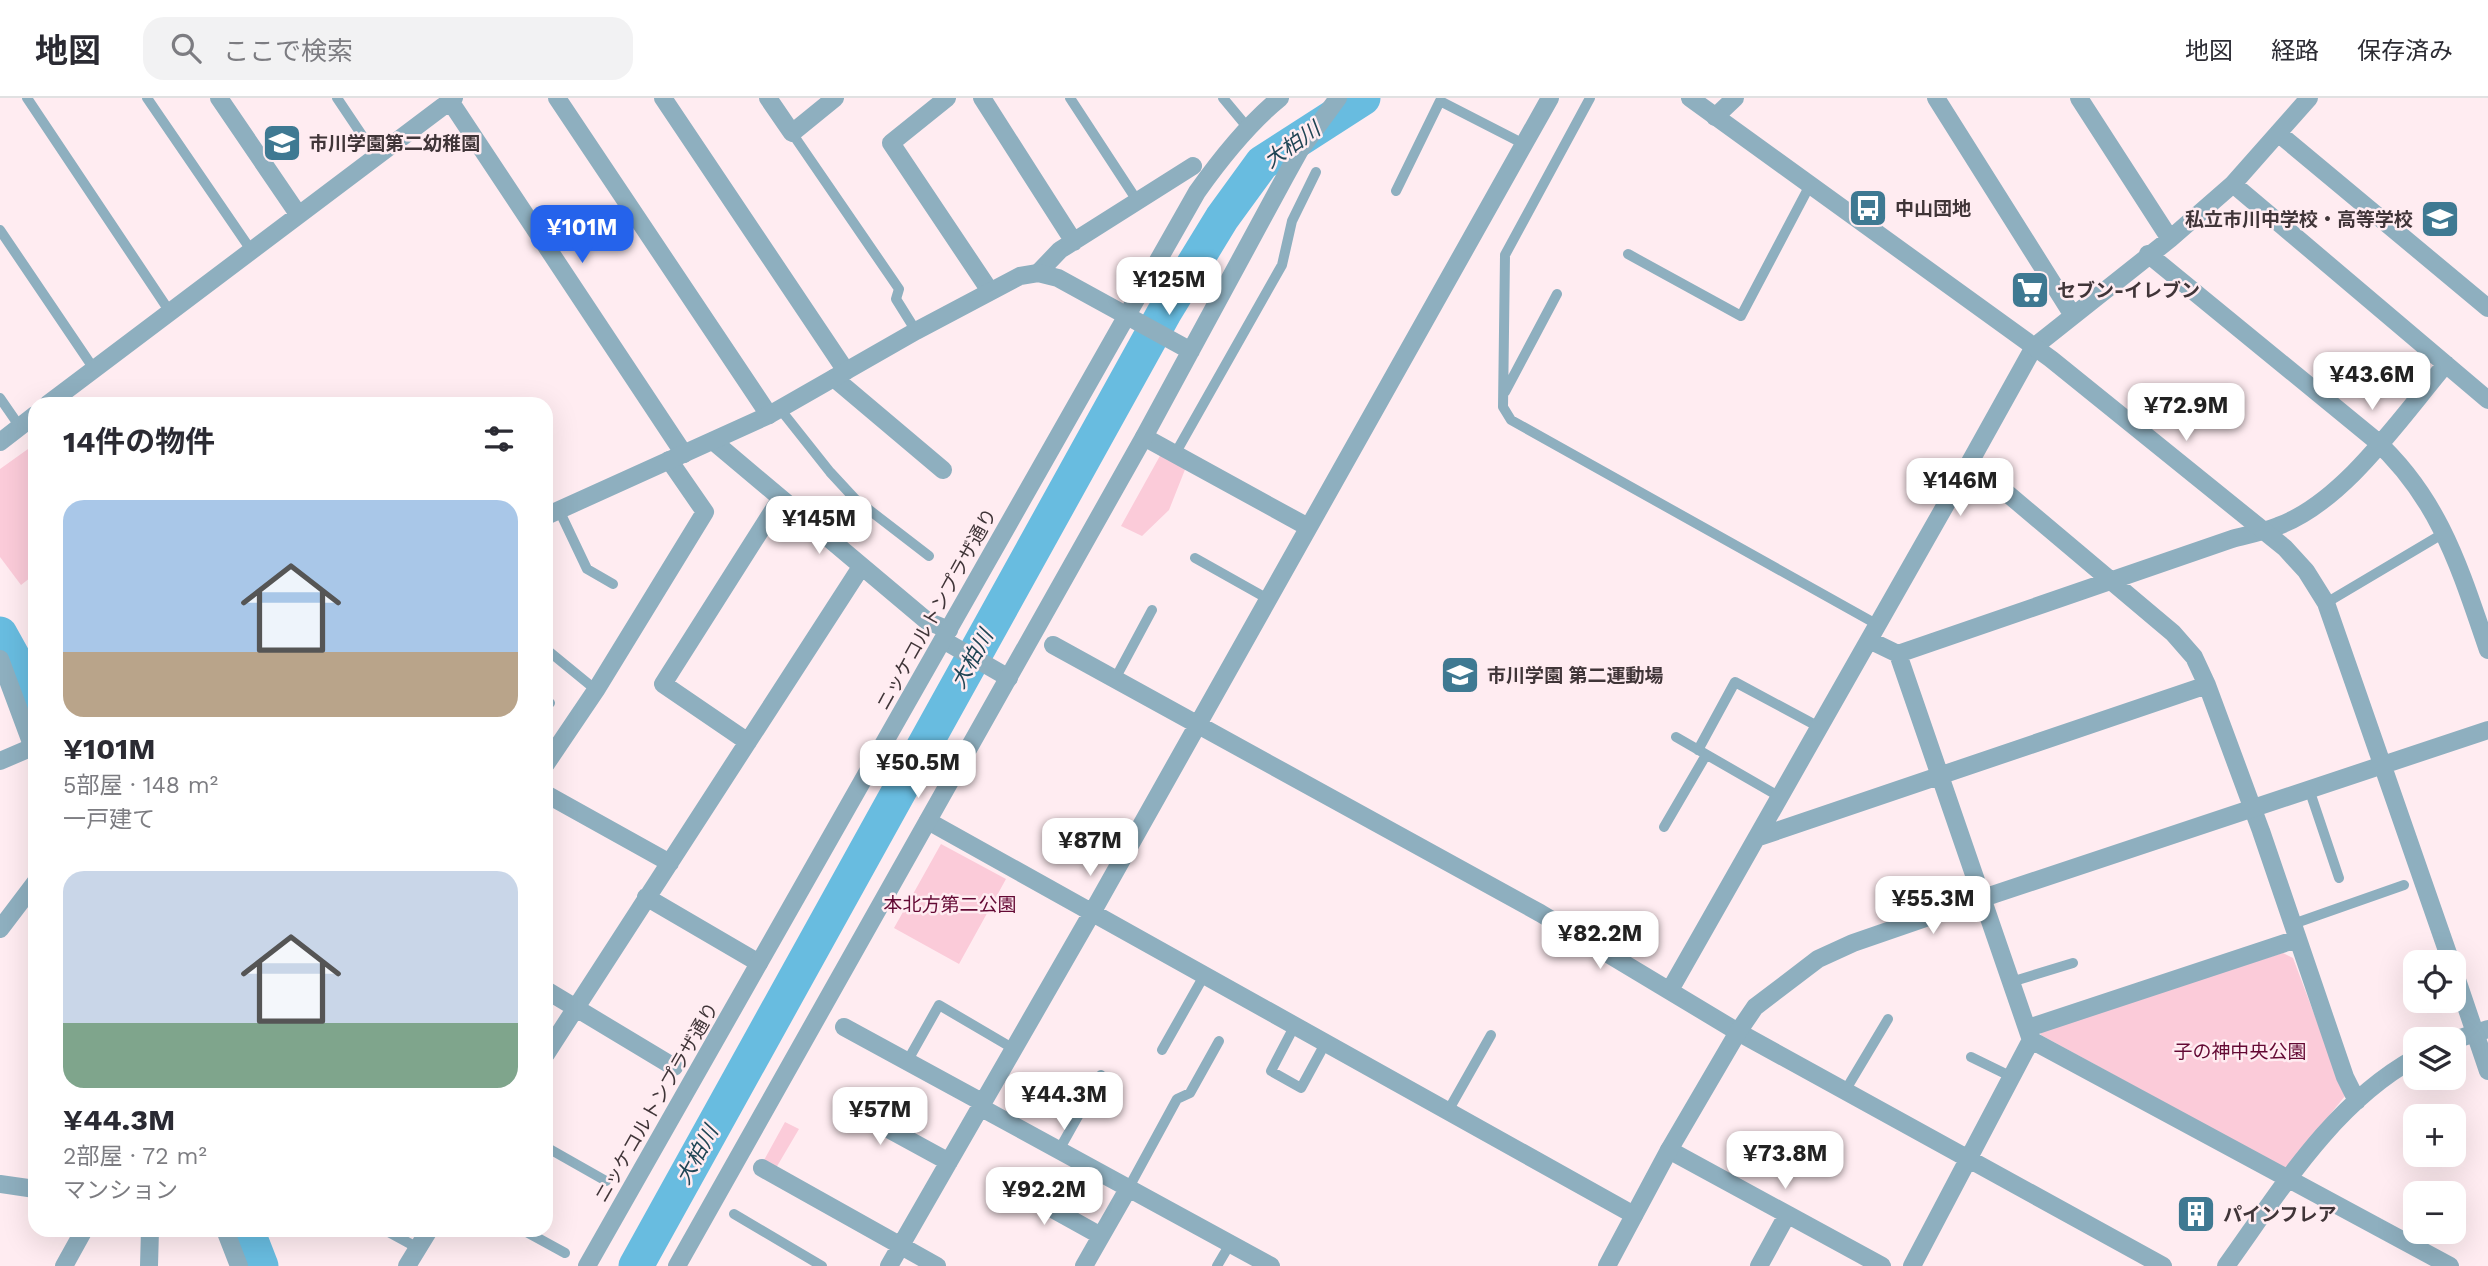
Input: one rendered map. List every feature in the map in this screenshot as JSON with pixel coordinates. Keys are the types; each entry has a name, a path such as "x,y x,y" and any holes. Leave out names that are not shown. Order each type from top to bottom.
{"street":[{"path":"219,98 298,214"},
{"path":"557,98 775,412"},
{"path":"663,98 840,374 943,470"},
{"path":"768,98 792,132 835,98"},
{"path":"947,98 891,143 990,290"},
{"path":"982,98 1074,242"},
{"name":"ニッケコルトンプラザ通り","path":"587,1266 946,635 1133,320 1197,192 1220,159 1280,98"},
{"path":"677,1266 1144,437 1185,348 1300,150 1338,98"},
{"path":"889,1266 1093,912 1550,98"},
{"path":"1690,98 2034,346 2264,530 2306,571 2326,603 2447,950"},
{"path":"1716,117 1735,98"},
{"path":"1936,98 2072,314"},
{"path":"2079,98 2170,239"},
{"path":"1670,990 1759,837 2034,346 2170,239 2233,184 2309,98"},
{"path":"57,397 451,99 676,457 705,512 596,690 553,754"},
{"path":"2278,132 2488,308"},
{"path":"1038,273 1060,250 1193,166"},
{"path":"2233,184 2488,400"},
{"path":"2148,254 2400,464 2422,492 2444,534 2459,567 2488,650"},
{"path":"553,513 775,412 916,331 1020,276 1038,273 1058,278 1185,348"},
{"path":"1898,654 2232,539 2280,526 2320,503 2359,470 2446,364"},
{"path":"0,442 28,421"},
{"path":"1144,437 1308,527"},
{"path":"713,441 927,621 1009,678"},
{"path":"1970,463 2174,632 2194,657 2253,809 2345,1077 2357,1101"},
{"path":"748,742 663,684 781,498"},
{"path":"553,1043 861,567"},
{"path":"1873,632 1898,654 2029,1034 2012,1077 1912,1266"},
{"path":"1053,645 1540,913 1738,1032 2163,1266"},
{"path":"0,659 28,733"},
{"path":"1759,837 2207,685"},
{"path":"1607,1266 1670,1150 1755,1007 1818,959 1853,943 1982,898 2488,730"},
{"path":"0,761 28,751"},
{"path":"553,798 670,863"},
{"path":"928,821 1634,1215"},
{"path":"0,929 28,892"},
{"path":"646,897 759,963"},
{"path":"2029,1034 2295,932"},
{"path":"553,994 674,1067"},
{"path":"2466,997 2482,1031 2488,1071"},
{"path":"844,1027 978,1100 980,1107 1271,1266"},
{"path":"2029,1034 2287,1180 2449,1266"},
{"path":"2226,1266 2287,1180 2329,1128 2357,1101 2403,1065"},
{"path":"880,1105 872,1120 949,1162"},
{"path":"1670,1150 1882,1266"},
{"path":"762,1168 937,1266"},
{"path":"1006,1184 1101,1236"},
{"path":"1,1188 28,1189"},
{"path":"1084,1266 1128,1189"},
{"path":"1759,1266 1787,1215"},
{"path":"64,1266 80,1237"},
{"path":"149,1266 150,1237"},
{"path":"228,1237 239,1266"},
{"path":"407,1266 425,1237"}],"lane":[{"path":"27,98 170,312"},
{"path":"147,98 251,250"},
{"path":"337,98 376,156"},
{"path":"1070,98 1138,202"},
{"path":"1223,98 1248,128"},
{"path":"1590,98 1505,255 1503,407 1511,420 1873,632"},
{"path":"1396,191 1440,101 1524,144"},
{"path":"792,132 899,289 896,299 916,331"},
{"path":"1175,454 1282,265 1292,221 1316,172"},
{"path":"1629,254 1741,316 1810,186"},
{"path":"0,230 94,369"},
{"path":"1504,395 1557,294"},
{"path":"0,398 20,427"},
{"path":"775,412 855,499 929,556"},
{"path":"553,515 587,569 613,584"},
{"path":"2326,603 2444,534"},
{"path":"1195,558 1268,599"},
{"path":"1115,679 1152,610"},
{"path":"553,655 596,690"},
{"path":"1664,827 1735,682 1819,727"},
{"path":"1676,737 1780,797"},
{"path":"2309,789 2339,878"},
{"path":"2295,932 2404,885"},
{"path":"2011,982 2073,963"},
{"path":"1162,1050 1205,974"},
{"path":"908,1060 939,1005 1014,1049"},
{"path":"1845,1091 1888,1019"},
{"path":"1295,1025 1271,1071 1301,1088 1326,1042"},
{"path":"1448,1111 1491,1035"},
{"path":"1128,1189 1177,1099 1190,1093 1219,1041"},
{"path":"1972,1057 2012,1077"},
{"path":"1059,1150 1101,1075"},
{"path":"553,1151 606,1181"},
{"path":"734,1214 822,1266"},
{"path":"398,1237 418,1248"},
{"path":"536,1237 565,1252"},
{"path":"1217,1266 1230,1244"}],"green space":[{"path":"28,449 28,580 21,585 0,557 0,469"},
{"path":"1161,454 1186,467 1169,510 1142,536 1121,526"},
{"name":"本北方第二公園","path":"941,844 1006,879 959,964 894,928"},
{"name":"子の神中央公園","path":"2283,953 2293,958 2345,1096 2286,1169 2041,1035 2039,1028"},
{"path":"785,1122 799,1129 776,1168 763,1162"}],"waterway":[{"name":"大柏川","path":"636,1266 1164,313 1222,218 1262,163 1363,98"},
{"path":"0,634 28,684"},
{"path":"250,1237 261,1266"}],"place":[{"name":"市川学園第二幼稚園","path":"282,143"},
{"name":"中山団地","path":"1868,208"},
{"name":"私立市川中学校・高等学校","path":"2440,219"},
{"name":"セブン-イレブン","path":"2030,290"},
{"name":"市川学園 第二運動場","path":"1460,675"},
{"name":"パインフレア","path":"2196,1214"}]}
